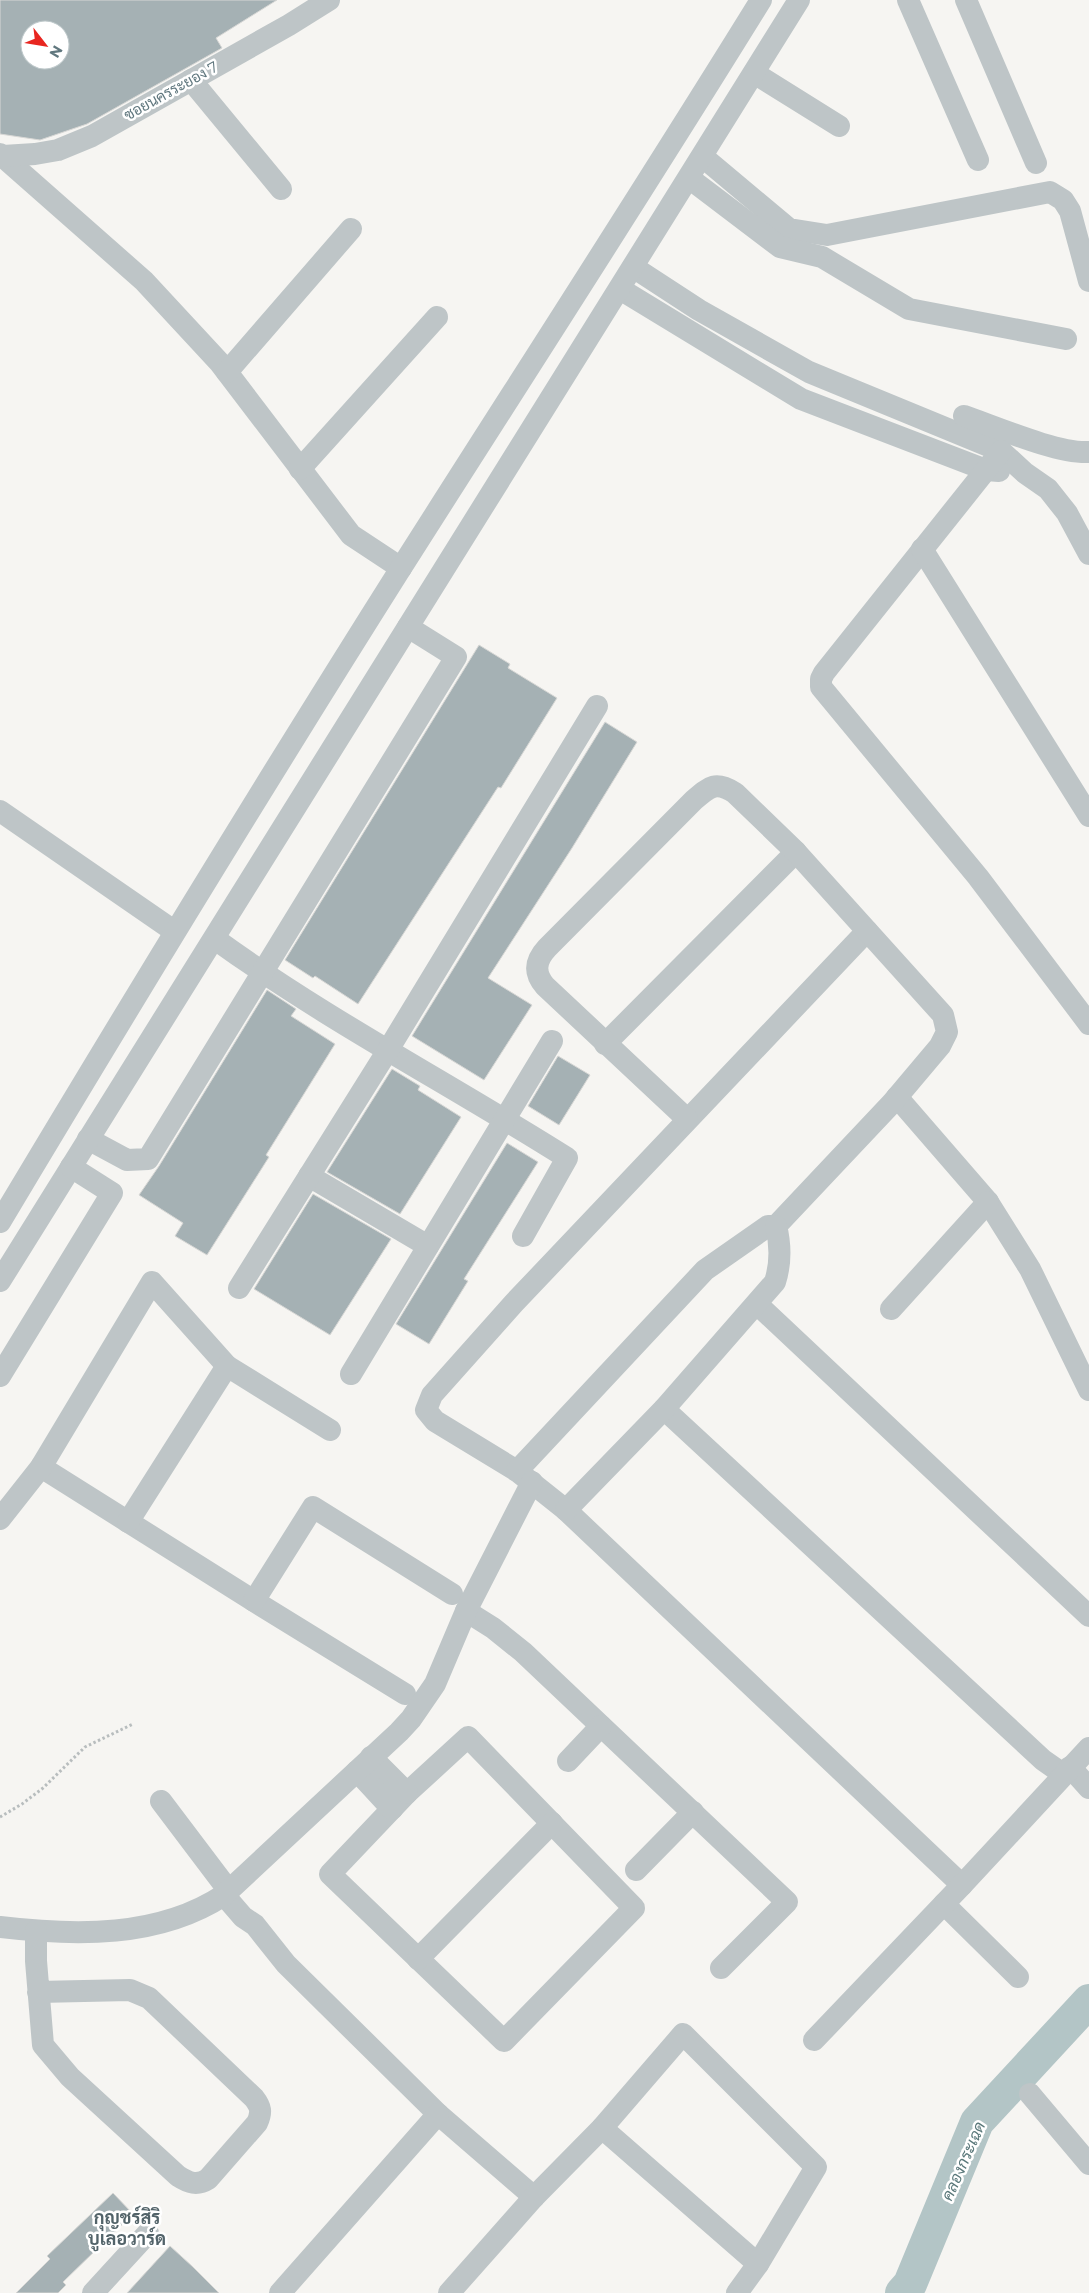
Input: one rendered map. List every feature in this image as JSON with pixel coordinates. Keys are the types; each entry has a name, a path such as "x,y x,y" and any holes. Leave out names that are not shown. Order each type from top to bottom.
{"street":[{"name":"ซอยนครระยอง 7","path":"1,157 58,150 92,136 289,25 328,0"},
{"path":"0,1222 174,931 401,568 662,161 761,0"},
{"path":"0,1281 703,157 799,0"},
{"path":"908,0 978,160"},
{"path":"966,0 1036,163"},
{"path":"754,73 839,126"},
{"path":"191,80 281,189"},
{"path":"1,157 144,281 227,372 350,535 401,568"},
{"path":"703,157 789,230 827,234 1050,192 1064,200 1070,211 1089,281"},
{"path":"689,178 780,246 822,257 909,309 1066,339"},
{"path":"227,372 351,229"},
{"path":"822,257 827,234"},
{"path":"634,267 699,310 809,372 1001,451 1025,473 1048,489 1067,513 1089,554"},
{"path":"620,289 801,399 986,470 1025,473"},
{"path":"300,469 436,317"},
{"path":"964,416 1079,453 1089,452"},
{"path":"1001,451 824,673 821,678 821,687 978,877 1089,1024"},
{"path":"922,549 1089,816"},
{"path":"88,1139 127,1160 148,1159 456,657 408,627"},
{"path":"239,1288 388,1050 596,706"},
{"path":"297,735 329,754"},
{"path":"0,1927 36,1931 78,1932 139,1928 174,1920 204,1908 229,1891 399,1732 422,1704 446,1660 459,1602 501,1542 524,1476 705,1270 768,1226 776,1226 897,1096 940,1046 947,1032 943,1015 796,852 735,793 724,786 714,786 694,800 547,948 536,968 540,980 605,1044 687,1119"},
{"path":"0,810 174,931"},
{"path":"605,1044 796,852"},
{"path":"867,931 514,1303 428,1402 426,1410 435,1421 524,1476 558,1503 962,1885"},
{"path":"215,939 263,973 567,1158 523,1236"},
{"path":"351,1374 552,1041"},
{"path":"897,1096 988,1202 1030,1269 1089,1390"},
{"path":"0,1376 112,1192 71,1168"},
{"path":"309,1176 428,1246"},
{"path":"891,1309 988,1202"},
{"path":"501,1542 558,1503 664,1409 757,1304 775,1282 780,1264 779,1239 776,1226"},
{"path":"0,1519 41,1466 152,1282 227,1366 330,1430"},
{"path":"757,1304 1089,1616"},
{"path":"128,1522 227,1366"},
{"path":"664,1409 1043,1760 1066,1771 1089,1788"},
{"path":"41,1466 254,1601 406,1694"},
{"path":"254,1601 313,1507 459,1602 493,1628 523,1652 787,1902 721,1968"},
{"path":"568,1760 601,1726"},
{"path":"468,1737 634,1908 504,2041 330,1874 400,1801 468,1737"},
{"path":"814,2040 1089,1748"},
{"path":"364,1764 400,1801"},
{"path":"161,1801 229,1891 243,1917 255,1925 286,1964 438,2114 534,2196"},
{"path":"636,1870 693,1812"},
{"path":"418,1959 552,1823"},
{"path":"944,1904 1018,1977"},
{"path":"36,1931 38,1992 43,2045 70,2077 186,2181 194,2184 202,2183 208,2179 257,2123 261,2111 260,2104 149,1998 130,1990 38,1992"},
{"path":"449,2293 534,2196 602,2128 683,2034 816,2167 758,2264 737,2293"},
{"path":"1030,2094 1089,2164"},
{"path":"280,2293 438,2114"},
{"path":"602,2128 758,2264"},
{"path":"93,2293 148,2232"}],"path":[{"path":"0,1816 22,1804 43,1788 86,1747 133,1724"}],"building":[{"path":"0,0 277,0 216,38 222,48 87,124 40,140 0,134"},
{"path":"479,645 510,664 508,668 557,698 501,788 498,787 358,1004 315,976 313,978 285,960"},
{"path":"605,722 637,742 572,848 488,978 532,1005 484,1080 412,1036"},
{"path":"267,990 296,1009 291,1016 335,1044 266,1155 269,1157 207,1255 175,1236 183,1223 139,1195 159,1166"},
{"path":"558,1056 590,1075 559,1125 528,1106"},
{"path":"392,1069 420,1086 418,1090 461,1117 400,1214 327,1172"},
{"path":"507,1143 538,1162 464,1279 468,1281 429,1344 396,1324"},
{"path":"313,1194 391,1239 330,1335 254,1289"},
{"path":"113,2193 133,2214 63,2282 66,2285 58,2293 16,2293 50,2259 47,2256"},
{"path":"170,2246 193,2267 219,2293 127,2293"}],"waterway":[{"name":"คลองกระเฉด","path":"902,2293 910,2284 977,2122 1089,2001"}],"district":[{"name":"กุญชร์สิริ บูเลอวาร์ด","path":"127,2228"}]}
